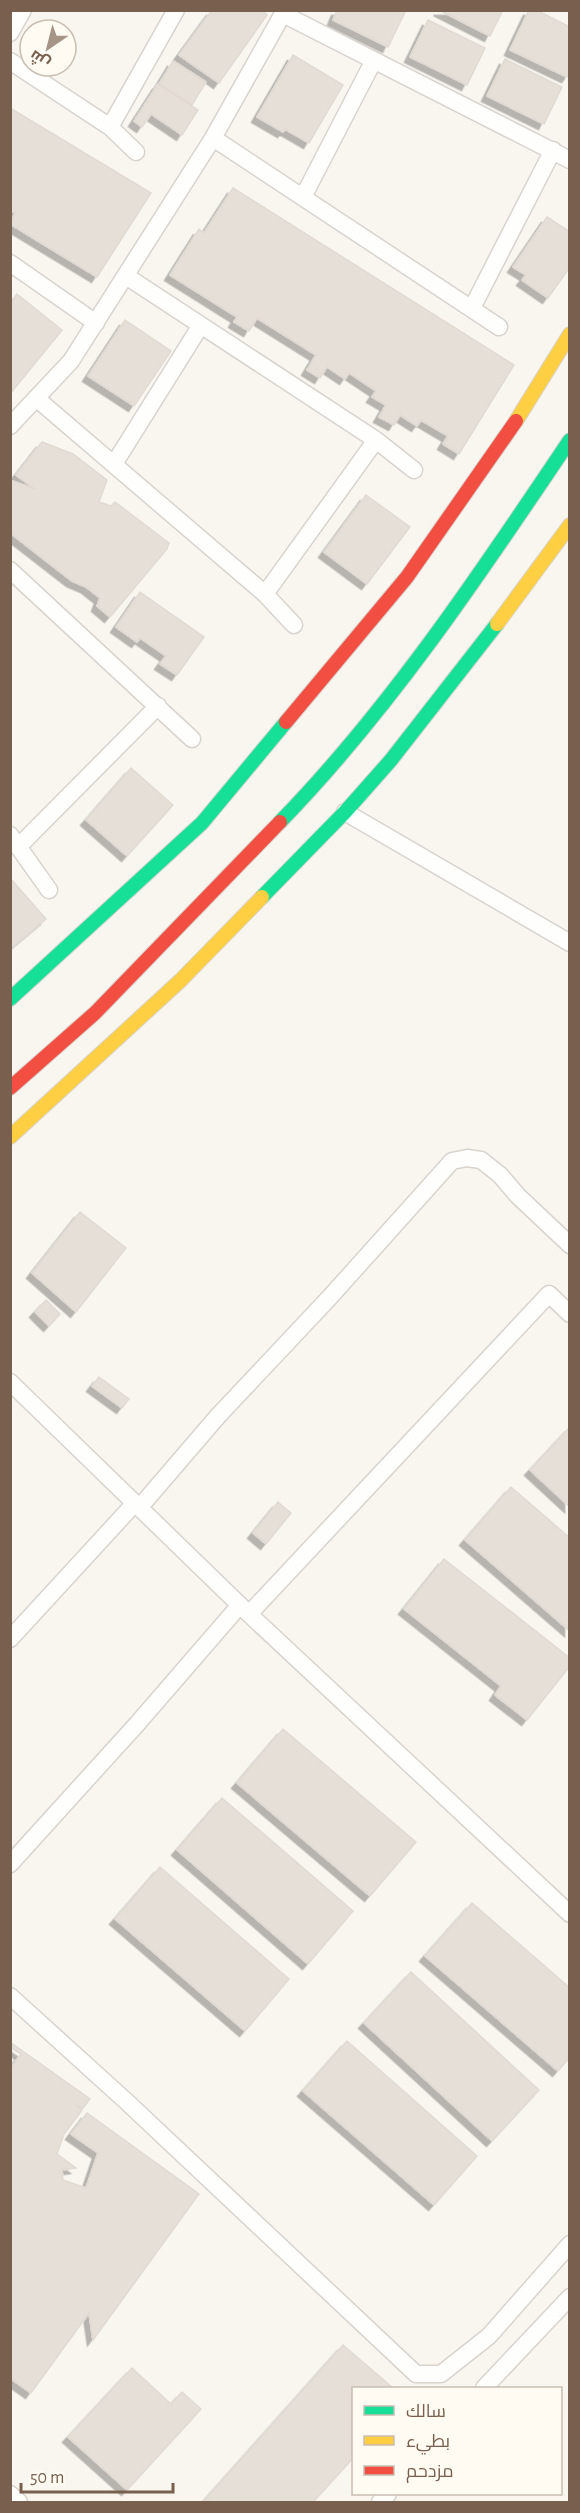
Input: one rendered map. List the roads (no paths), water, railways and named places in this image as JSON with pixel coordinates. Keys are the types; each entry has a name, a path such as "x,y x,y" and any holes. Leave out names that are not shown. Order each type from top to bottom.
{"street":[{"path":"10,33 23,10"},
{"path":"110,127 176,10"},
{"path":"10,426 71,361 213,138 284,12 570,159"},
{"path":"303,197 374,60"},
{"path":"10,61 110,127 136,152"},
{"path":"213,138 499,327"},
{"path":"472,308 553,150"},
{"path":"10,263 96,323"},
{"path":"126,276 376,440 414,470"},
{"path":"114,464 201,325"},
{"path":"11,998 202,823 407,577 505,440 570,334"},
{"path":"36,398 265,594 294,625"},
{"path":"265,594 376,440"},
{"path":"10,1088 95,1013 308,793 377,710 493,555 570,440"},
{"path":"10,1137 182,980 345,812 391,760 527,586 570,525"},
{"path":"11,571 192,739"},
{"path":"49,890 15,841 158,706"},
{"path":"345,812 570,943"},
{"path":"10,1639 330,1297 452,1161 466,1158 481,1160 500,1175 518,1196 570,1245"},
{"path":"10,1864 244,1609 549,1294 570,1314"},
{"path":"10,1382 244,1609 570,1914"},
{"path":"10,1996 127,2102 416,2374 441,2374 489,2336 570,2244"},
{"path":"485,2387 570,2297"},
{"path":"10,2494 19,2502"}]}
